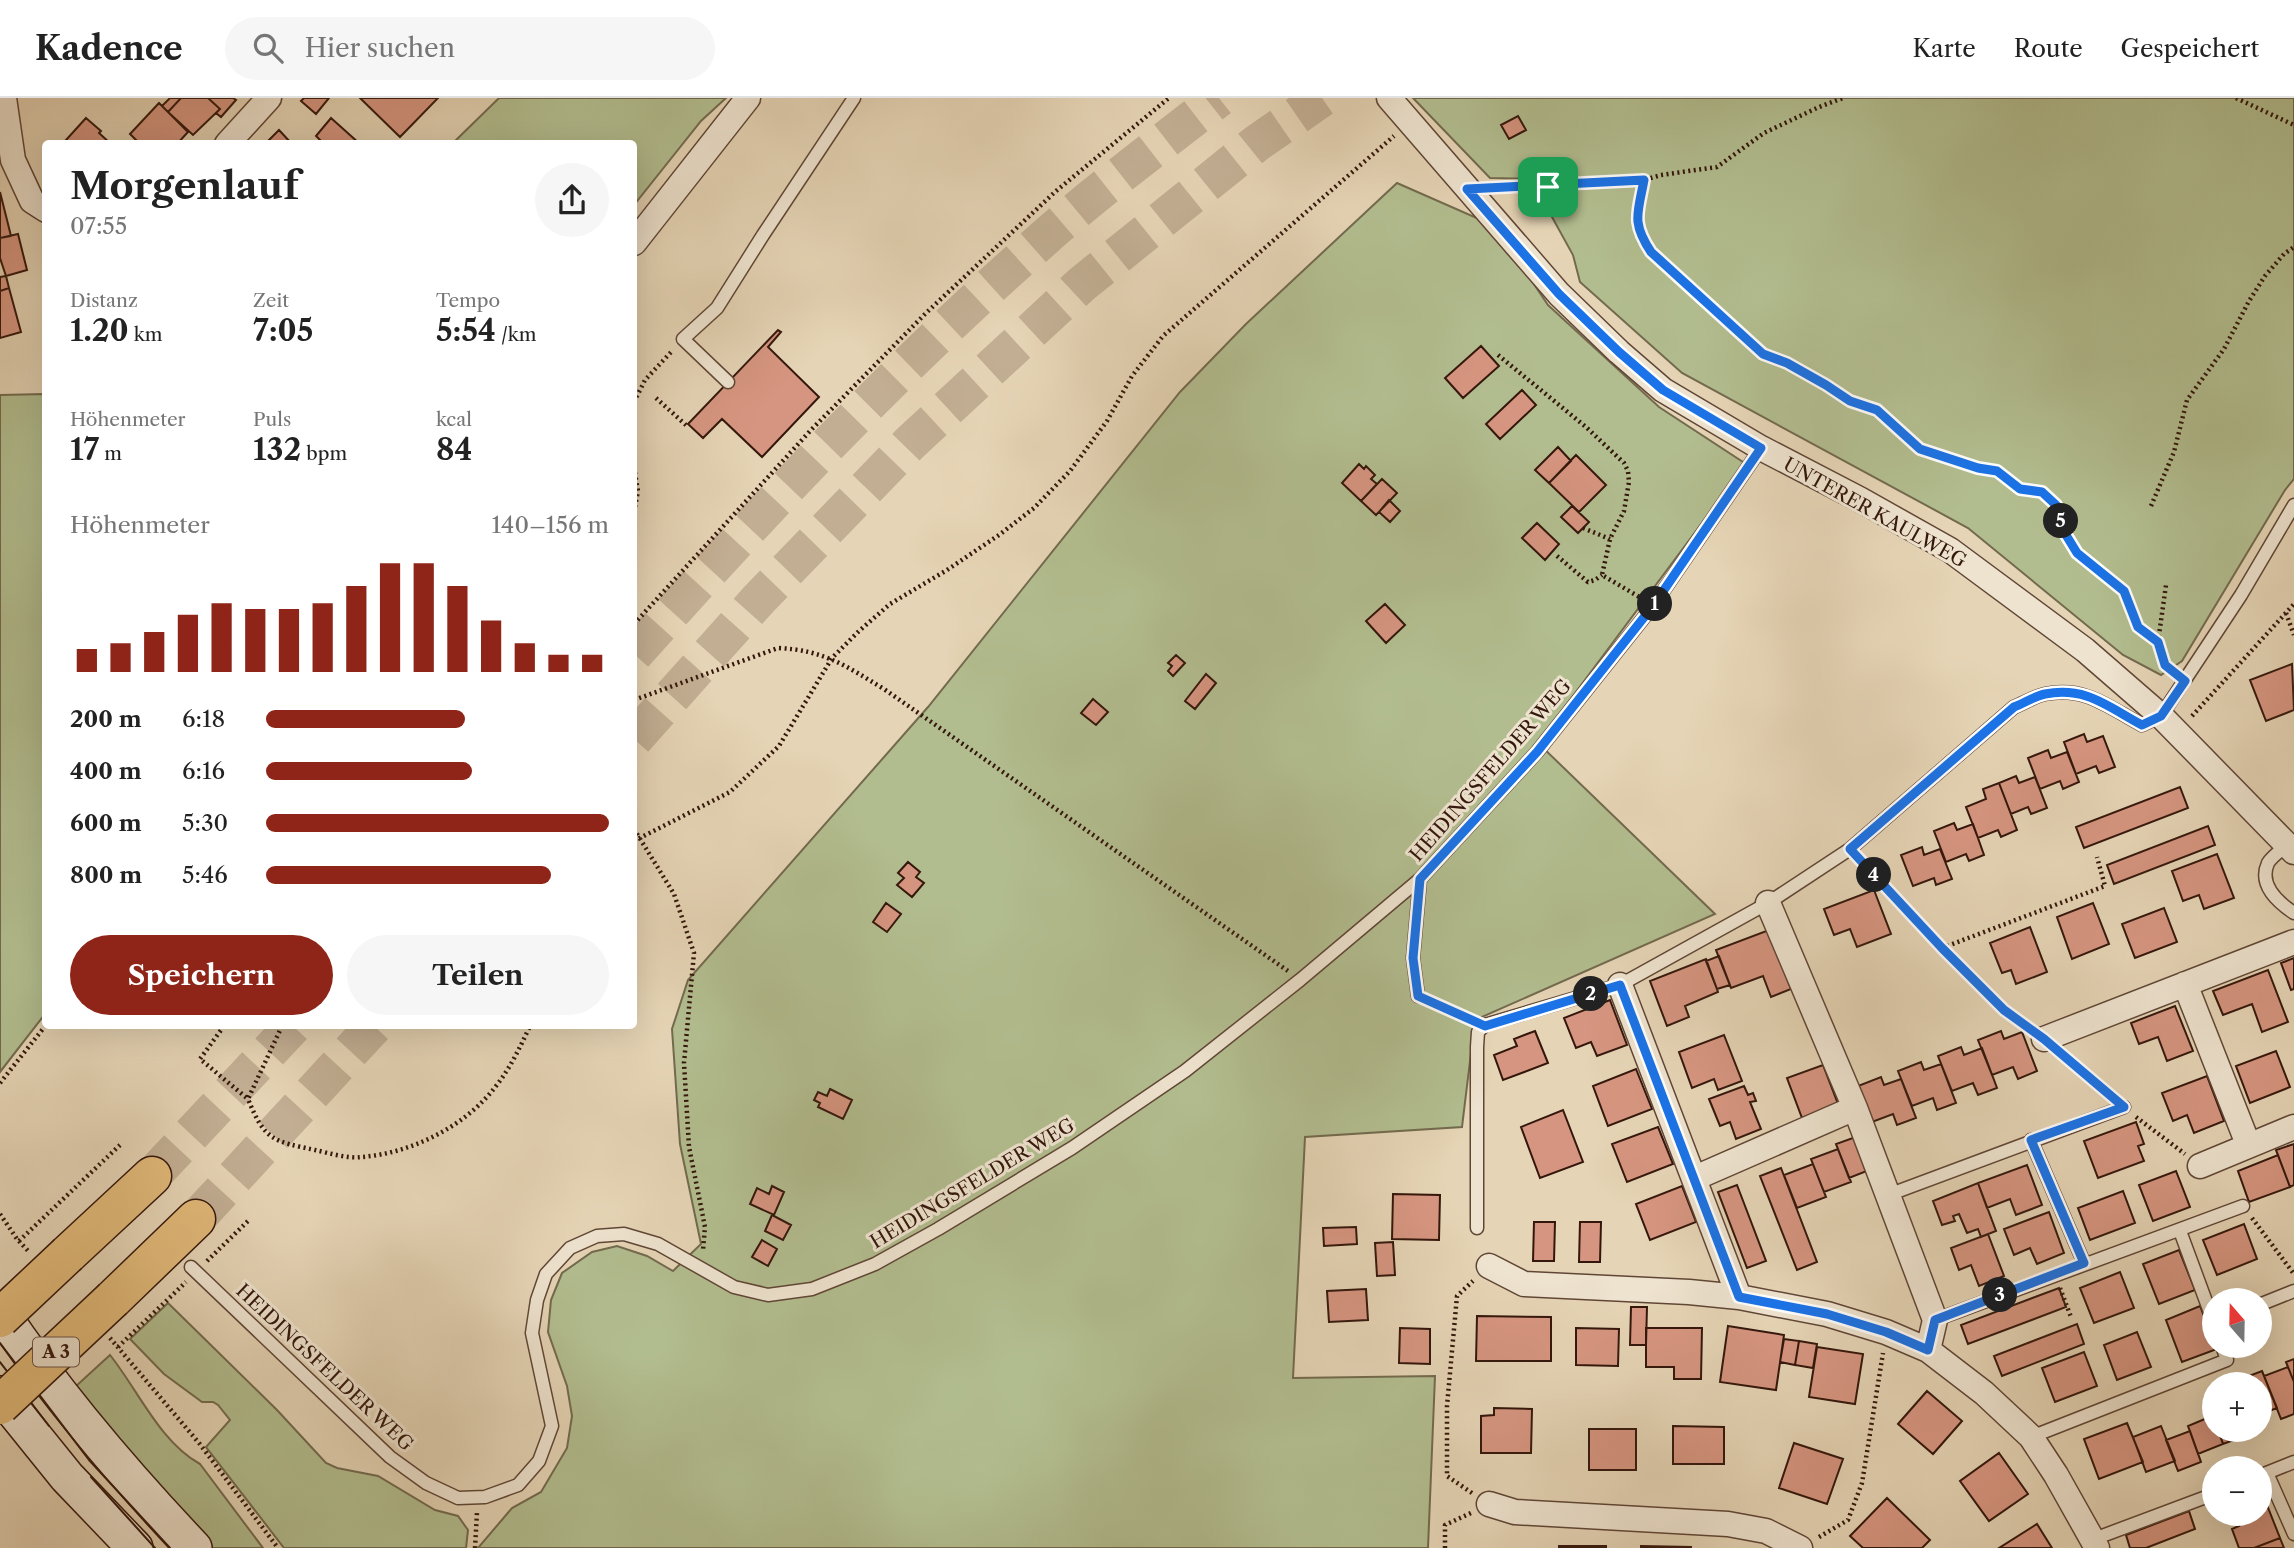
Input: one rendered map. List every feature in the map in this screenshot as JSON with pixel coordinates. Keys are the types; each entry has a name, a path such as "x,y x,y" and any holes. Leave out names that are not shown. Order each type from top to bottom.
{"highway":[{"path":"0,1318 53,1257 152,1176"},
{"name":"A 3","path":"0,1405 196,1219"}],"main road":[{"path":"0,1311 41,1370 93,1435 194,1548"},
{"path":"0,1394 67,1477 135,1548"}],"street":[{"path":"4,98 13,160 32,201 42,207"},
{"path":"231,140 269,98"},
{"path":"637,239 748,98"},
{"name":"UNTERER KAULWEG","path":"1389,98 1559,294 1663,390 1761,448 1950,550 2085,650 2169,724 2292,845"},
{"path":"1768,903 1855,1108 1935,1320 1928,1350"},
{"path":"2044,1039 2294,942"},
{"path":"2185,984 2248,1144"},
{"path":"1620,985 1739,1297"},
{"path":"1695,1178 1855,1108"},
{"path":"2200,1166 2294,1126"},
{"path":"1489,1265 1524,1284 1689,1292 1739,1297 1827,1314 1886,1332 1928,1350 1966,1378 2031,1437 2095,1544"},
{"path":"1489,1504 1515,1511 1728,1524 1766,1531 1807,1544"}],"lane":[{"path":"728,382 684,339 717,308 855,98"},
{"name":"HEIDINGSFELDER WEG","path":"191,1267 390,1457 426,1483 458,1498 485,1497 518,1485 539,1461 552,1426 533,1334 537,1300 546,1274 570,1248 597,1236 624,1234 658,1244 734,1287 768,1295 812,1290 874,1264 938,1229 1083,1140 1185,1071 1300,980 1420,879 1537,752 1653,606 1761,448"},
{"path":"1477,1228 1478,1032 1485,1026 1620,985 1768,903 1850,849 2014,707 2043,694 2076,692 2100,700 2142,725 2169,724 2185,681 2241,596 2294,505"},
{"path":"2292,845 2269,863 2266,883 2278,902 2294,914"},
{"name":"HEIDINGSFELDER WEG","path":"1418,996 1413,958 1420,879"},
{"path":"1888,1195 2124,1107"},
{"path":"2031,1140 2084,1263"},
{"path":"1935,1320 2243,1206"},
{"path":"2180,1231 2202,1291"},
{"path":"2272,1299 2294,1291"},
{"path":"2031,1437 2227,1360 2226,1358"},
{"path":"2272,1471 2294,1462"},
{"path":"2272,1492 2294,1534"},
{"path":"2095,1544 2202,1499"}],"path":[{"path":"637,621 811,430 926,313 1055,191 1169,98"},
{"path":"1467,189 1644,180 1717,167 1764,133 1843,98"},
{"path":"2236,98 2294,125"},
{"path":"637,839 730,792 751,774 779,746 832,658 890,604 978,549 1034,508 1070,471 1107,421 1132,376 1163,336 1410,122"},
{"path":"1644,180 1636,221 1651,252 1763,354 1787,363 1850,401 1877,410 1920,449 1978,468 1997,471 2020,489 2042,492 2056,505 2066,535 2077,553 2124,591 2138,627 2158,642"},
{"path":"2151,506 2174,453 2188,400 2224,349 2264,276 2294,247"},
{"path":"637,396 645,380 684,339"},
{"path":"1498,355 1587,427 1624,463 1628,471 1624,511 1610,539 1602,575 1588,582 1557,556"},
{"path":"656,398 687,426"},
{"path":"1583,528 1610,539"},
{"path":"1602,575 1653,606"},
{"path":"2166,585 2158,642 2165,665 2185,681"},
{"path":"2169,724 2294,604"},
{"path":"2286,613 2294,635"},
{"path":"637,699 778,648 801,649 832,658 884,689 1300,980"},
{"path":"637,841 674,894 694,953 684,1063 689,1147 705,1227 701,1269"},
{"path":"1850,849 2004,1010 2044,1039 2124,1107 2200,1166"},
{"path":"1942,948 2105,886 2097,858"},
{"path":"1418,996 1485,1026"},
{"path":"0,1083 43,1029"},
{"path":"222,1029 200,1059 248,1099 264,1132 279,1141 360,1158 437,1136 468,1114 495,1088 514,1059 529,1029"},
{"path":"248,1099 281,1029"},
{"path":"19,1241 120,1145"},
{"path":"2243,1206 2294,1274"},
{"path":"0,1214 19,1241 53,1257"},
{"path":"2055,1274 2071,1317"},
{"path":"1447,1476 1447,1406 1457,1296"},
{"path":"118,1347 171,1297"},
{"path":"1807,1544 1848,1520 1862,1483 1886,1332"},
{"path":"109,1338 200,1443 278,1548"},
{"path":"475,1548 478,1497"},
{"path":"1445,1548 1446,1525"}],"green space":[{"path":"499,98 726,98 701,121 637,201 637,140 456,140"},
{"path":"1413,98 2294,98 2294,479 2182,661 2161,675 2123,655 1968,528 1682,373 1580,282 1573,255 1547,208 1545,198 1548,192 1593,180 1490,178"},
{"path":"1397,183 1495,226 1548,305 1659,407 1746,464 1538,743 1715,914 1475,1020 1462,1127 1305,1137 1293,1378 1435,1376 1428,1548 478,1548 512,1508 541,1492 567,1448 572,1416 567,1386 548,1332 551,1300 562,1273 592,1252 617,1246 647,1256 673,1271 701,1244 680,1144 672,1029 688,980 928,707 1180,392 1246,324"},
{"path":"42,394 42,1018 0,1072 0,395"},
{"path":"168,1303 277,1410 326,1463 337,1468 378,1476 435,1510 458,1516 468,1530 466,1548 284,1548 206,1447 230,1420 218,1405 202,1402 164,1374 130,1339"},
{"path":"110,1355 161,1429 173,1443 200,1464 263,1548 206,1548 75,1387"}],"building":[{"path":"170,98 181,98 168,112 162,106"},
{"path":"181,98 208,98 220,109 193,135 168,112"},
{"path":"208,98 236,100 221,117 216,113 220,109"},
{"path":"304,98 329,98 316,114 301,101"},
{"path":"360,98 438,98 400,137"},
{"path":"159,103 188,132 181,140 136,140 130,134"},
{"path":"1518,116 1526,130 1509,139 1501,125"},
{"path":"86,118 107,140 66,140"},
{"path":"331,118 356,140 320,140 316,136"},
{"path":"279,130 288,140 269,140"},
{"path":"0,192 11,236 0,238"},
{"path":"18,234 27,270 6,276 0,258 0,238"},
{"path":"6,276 9,288 0,291 0,277"},
{"path":"9,288 21,332 0,338 0,291"},
{"path":"778,330 781,332 768,347 819,397 762,457 722,419 703,438 688,424"},
{"path":"1481,346 1499,366 1463,398 1445,378"},
{"path":"1522,390 1536,405 1500,439 1486,424"},
{"path":"1558,447 1571,461 1549,483 1535,470"},
{"path":"1576,455 1606,485 1579,512 1549,483"},
{"path":"1359,464 1364,469 1366,466 1375,475 1371,479 1377,484 1361,501 1342,483"},
{"path":"1382,479 1397,493 1376,515 1361,501"},
{"path":"1389,500 1400,511 1390,522 1379,512"},
{"path":"1572,506 1589,522 1578,533 1561,517"},
{"path":"1537,523 1559,544 1545,560 1522,538"},
{"path":"1385,604 1405,625 1386,643 1366,621"},
{"path":"1176,655 1185,663 1173,676 1168,671 1172,666 1168,663"},
{"path":"2292,664 2294,710 2266,721 2250,680"},
{"path":"1206,674 1216,683 1195,709 1185,701"},
{"path":"1093,699 1108,712 1096,725 1081,713"},
{"path":"2084,734 2087,742 2103,736 2115,767 2099,773 2096,766 2076,774 2064,742"},
{"path":"2048,750 2051,758 2067,752 2079,782 2063,789 2060,781 2040,789 2028,758"},
{"path":"2016,776 2019,783 2035,777 2047,808 2031,814 2028,807 2011,814 1999,783"},
{"path":"1999,783 2017,830 2001,837 1998,830 1978,838 1966,807 1986,799 1983,789"},
{"path":"2180,787 2188,808 2084,848 2076,827"},
{"path":"1954,823 1957,830 1973,824 1984,855 1969,861 1966,854 1946,862 1934,831"},
{"path":"2208,826 2215,845 2114,884 2107,865"},
{"path":"1922,847 1924,855 1940,849 1952,879 1936,885 1934,878 1913,886 1901,855"},
{"path":"2217,854 2234,898 2204,909 2199,895 2183,901 2172,871"},
{"path":"908,862 920,872 916,877 924,883 912,897 897,885 904,878 898,873"},
{"path":"1874,890 1891,934 1857,947 1850,929 1834,935 1824,909"},
{"path":"886,903 901,914 887,932 873,922"},
{"path":"2093,903 2109,944 2072,959 2057,917"},
{"path":"2164,908 2177,942 2135,958 2122,924"},
{"path":"2030,927 2047,972 2016,984 2011,970 2002,973 1990,943"},
{"path":"1769,930 1791,989 1771,997 1763,976 1731,988 1716,950"},
{"path":"1719,956 1730,985 1717,989 1706,961"},
{"path":"2294,958 2294,989 2291,990 2281,963"},
{"path":"1706,959 1718,992 1685,1006 1689,1017 1667,1026 1650,981"},
{"path":"2268,970 2288,1022 2262,1032 2252,1004 2223,1015 2213,991"},
{"path":"1610,1000 1627,1045 1597,1056 1591,1042 1576,1048 1564,1018"},
{"path":"2175,1006 2193,1051 2167,1061 2158,1037 2139,1044 2131,1023"},
{"path":"1535,1031 1548,1063 1503,1080 1494,1055 1517,1046 1514,1039"},
{"path":"2001,1031 2004,1039 2022,1032 2037,1071 2018,1079 2013,1067 1992,1075 1978,1040"},
{"path":"1724,1035 1742,1081 1718,1090 1714,1079 1692,1088 1679,1052"},
{"path":"1961,1047 1964,1055 1982,1048 1997,1088 1978,1095 1973,1083 1952,1091 1938,1056"},
{"path":"2276,1051 2290,1087 2250,1103 2236,1066"},
{"path":"1921,1062 1924,1070 1941,1064 1956,1103 1937,1110 1933,1098 1912,1106 1898,1071"},
{"path":"1823,1065 1838,1104 1802,1118 1787,1078"},
{"path":"1636,1069 1652,1109 1608,1126 1593,1086"},
{"path":"2207,1076 2224,1121 2194,1133 2187,1115 2173,1121 2162,1093"},
{"path":"1881,1077 1884,1085 1901,1079 1916,1118 1897,1125 1893,1114 1872,1122 1858,1086"},
{"path":"1744,1086 1748,1095 1753,1093 1756,1101 1750,1102 1761,1129 1736,1139 1730,1122 1720,1126 1709,1099"},
{"path":"830,1089 852,1100 843,1119 818,1107 820,1103 814,1100 818,1092 827,1096"},
{"path":"1563,1110 1583,1162 1540,1178 1521,1127"},
{"path":"2136,1122 2144,1144 2138,1146 2144,1161 2098,1178 2084,1141"},
{"path":"1658,1127 1673,1164 1627,1182 1612,1144"},
{"path":"1864,1134 1877,1167 1849,1178 1836,1144"},
{"path":"2294,1144 2294,1185 2290,1187 2276,1150"},
{"path":"1838,1149 1851,1182 1824,1192 1811,1159"},
{"path":"2278,1155 2290,1187 2249,1202 2238,1171"},
{"path":"1813,1164 1826,1197 1797,1208 1784,1175"},
{"path":"2027,1165 2042,1205 2016,1215 2010,1199 1987,1208 1978,1183"},
{"path":"1781,1168 1817,1262 1797,1270 1760,1176"},
{"path":"2176,1171 2190,1207 2153,1221 2139,1185"},
{"path":"1978,1183 1996,1231 1981,1237 1978,1229 1967,1233 1959,1214 1953,1216 1955,1221 1942,1225 1933,1201"},
{"path":"1737,1185 1766,1261 1747,1268 1718,1192"},
{"path":"772,1186 784,1192 774,1215 750,1204 757,1188 769,1194"},
{"path":"1682,1186 1696,1222 1650,1240 1636,1204"},
{"path":"2123,1191 2135,1223 2090,1240 2078,1208"},
{"path":"1393,1194 1440,1195 1439,1240 1392,1239"},
{"path":"2049,1212 2064,1253 2037,1264 2030,1248 2014,1255 2004,1229"},
{"path":"772,1215 791,1225 783,1240 765,1231"},
{"path":"1534,1222 1555,1222 1554,1261 1533,1261"},
{"path":"1580,1222 1601,1222 1600,1262 1579,1262"},
{"path":"2244,1224 2257,1259 2217,1275 2203,1240"},
{"path":"1356,1227 1357,1244 1324,1246 1323,1228"},
{"path":"1988,1234 2004,1276 1979,1286 1971,1265 1959,1270 1951,1248"},
{"path":"762,1240 777,1249 768,1266 752,1257"},
{"path":"1393,1242 1395,1275 1377,1276 1375,1243"},
{"path":"2179,1250 2195,1290 2159,1304 2143,1264"},
{"path":"2120,1272 2134,1308 2094,1323 2080,1288"},
{"path":"2059,1288 2066,1307 1968,1344 1961,1325"},
{"path":"1366,1289 1368,1320 1329,1322 1327,1291"},
{"path":"2200,1306 2202,1355 2182,1362 2166,1320"},
{"path":"1631,1307 1647,1307 1646,1345 1630,1345"},
{"path":"1477,1316 1551,1317 1551,1361 1476,1361"},
{"path":"2077,1324 2084,1344 2002,1376 1994,1356"},
{"path":"1728,1326 1784,1335 1776,1390 1720,1382"},
{"path":"1400,1328 1430,1329 1430,1364 1399,1363"},
{"path":"1576,1328 1619,1329 1618,1366 1576,1365"},
{"path":"1646,1328 1702,1328 1701,1379 1674,1379 1674,1367 1646,1367"},
{"path":"2137,1332 2151,1367 2117,1380 2104,1345"},
{"path":"1784,1339 1799,1341 1795,1365 1780,1362"},
{"path":"1799,1341 1817,1344 1813,1368 1795,1365"},
{"path":"1817,1347 1863,1354 1855,1404 1809,1397"},
{"path":"2084,1352 2097,1386 2055,1402 2042,1368"},
{"path":"2294,1359 2294,1382 2286,1362"},
{"path":"2288,1367 2294,1382 2294,1414 2281,1419 2272,1396 2272,1373"},
{"path":"1927,1391 1962,1421 1933,1454 1898,1424"},
{"path":"2272,1396 2277,1408 2272,1410"},
{"path":"1494,1408 1532,1409 1531,1453 1481,1453 1481,1416 1494,1415"},
{"path":"2202,1420 2202,1442 2223,1444 2198,1454 2188,1426"},
{"path":"2127,1423 2143,1462 2099,1479 2084,1439"},
{"path":"1673,1426 1724,1427 1724,1464 1673,1464"},
{"path":"2161,1426 2175,1461 2146,1472 2133,1437"},
{"path":"1589,1429 1636,1429 1636,1470 1589,1470"},
{"path":"2190,1431 2201,1462 2178,1471 2166,1440"},
{"path":"1794,1443 1843,1459 1827,1504 1779,1488"},
{"path":"1999,1453 2028,1494 1989,1521 1960,1481"},
{"path":"1887,1498 1930,1540 1922,1548 1863,1548 1850,1536"},
{"path":"2189,1511 2195,1529 2146,1548 2130,1548 2126,1535"},
{"path":"2272,1518 2280,1538 2254,1548 2239,1548 2232,1529 2239,1526 2272,1526"},
{"path":"2037,1524 2052,1548 1999,1548"},
{"path":"2280,1538 2284,1548 2254,1548"},
{"path":"1606,1546 1606,1548 1559,1548"},
{"path":"1691,1547 1691,1548 1641,1548"}],"tunnel":[{"path":"637,651 781,493 935,338 1063,221 1219,98"},
{"path":"637,736 759,599 910,443 1082,284 1257,143 1322,98"},
{"path":"152,1176 290,1029"},
{"path":"196,1219 371,1029"}],"tram line":[{"path":"0,1343 89,1460 170,1548"},
{"path":"0,1362 49,1426"},
{"path":"91,1477 155,1548"}],"route":[{"path":"1644,180 1636,221 1651,252 1763,354 1787,363 1850,401 1877,410 1920,449 1978,468 1997,471 2020,489 2042,492 2056,505 2066,535 2077,553 2124,591 2138,627 2158,642 2165,665 2185,681 2161,716 2142,725 2100,700 2076,692 2043,694 2014,707 1850,849 2004,1010 2044,1039 2124,1107 2031,1140 2084,1263 1935,1320 1928,1350 1886,1332 1827,1314 1739,1297 1620,985 1485,1026 1418,996 1413,958 1420,879 1537,752 1653,606 1761,448 1663,390 1619,352 1559,294 1467,189 1548,187 1644,180"}]}
